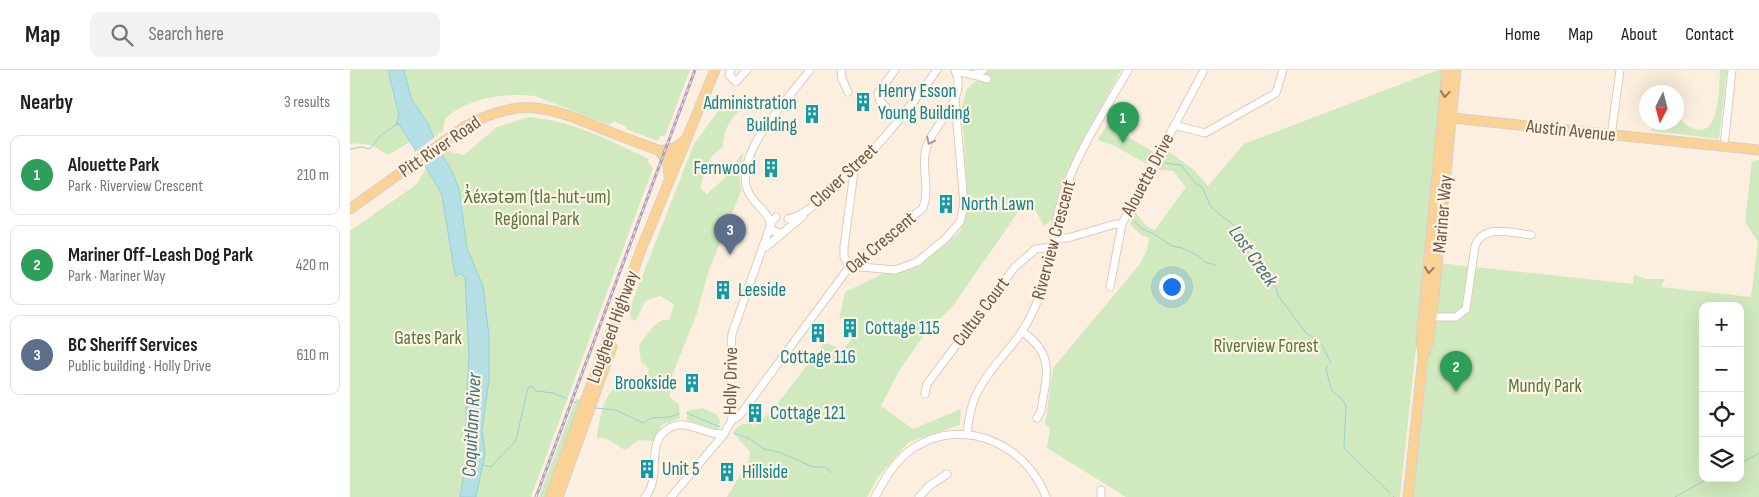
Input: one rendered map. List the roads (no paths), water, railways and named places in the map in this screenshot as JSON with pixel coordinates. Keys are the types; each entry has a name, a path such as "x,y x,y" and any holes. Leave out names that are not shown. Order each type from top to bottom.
{"main road":[{"name":"Lougheed Highway","path":"550,497 669,179 715,70"},
{"name":"Mariner Way","path":"1428,316 1450,132 1447,70"},
{"name":"Mariner Way","path":"1408,497 1448,118 1453,105 1456,70"},
{"path":"1450,132 1470,120 1453,105"},
{"name":"Pitt River Road","path":"350,209 451,136 484,116 502,110 533,107 569,115 679,158"},
{"name":"Austin Avenue","path":"1448,118 1759,150"},
{"path":"669,179 668,164 660,151 674,148 687,140"},
{"name":"Lougheed Highway","path":"558,497 678,167 679,158"}],"street":[{"path":"731,70 729,75 736,82 747,70"},
{"path":"767,216 782,216 788,220 788,229 781,233 774,233 767,216 752,200 746,184 746,167 759,138 810,70"},
{"path":"841,70 842,79 848,92"},
{"path":"886,107 880,101 878,93 895,70"},
{"name":"Clover Street","path":"788,229 806,211 854,172 892,130 937,70"},
{"path":"973,75 983,70"},
{"name":"Riverview Crescent","path":"967,434 971,407 981,386 1023,332 1041,293 1062,199 1071,174 1128,70"},
{"name":"Alouette Drive","path":"1110,287 1122,224 1204,70"},
{"path":"1174,125 1205,133 1276,93 1283,70"},
{"path":"1611,136 1620,70"},
{"path":"1724,146 1732,70"},
{"path":"955,71 987,79"},
{"name":"Oak Crescent","path":"732,420 740,415 850,266 923,208 927,198 924,164 926,150 955,99 958,85 955,71"},
{"path":"854,172 844,258 850,266 896,270 917,262 945,239 960,222 964,204 955,99"},
{"name":"Clover Street","path":"788,220 806,211"},
{"path":"771,228 772,221 776,217"},
{"path":"1054,238 1068,238 1115,224 1122,224"},
{"name":"Holly Drive","path":"671,497 724,434 732,420 730,362 732,334 771,228"},
{"path":"1428,316 1456,316 1466,309 1475,246 1480,237 1494,231 1531,235"},
{"name":"Holly Drive","path":"763,249 781,233"},
{"name":"Cultus Court","path":"925,394 927,384 1012,272 1036,249 1052,247"},
{"path":"1023,332 1038,344 1046,363 1041,411 1037,418"},
{"path":"645,497 653,482 660,435 668,429 683,424 689,424 712,433 724,434"},
{"path":"875,497 896,464 915,447 944,436 967,434 993,440 1015,453 1035,475 1046,497"},
{"path":"919,497 929,486 947,474"}],"water":[{"name":"Coquitlam River","path":"388,70 404,70 411,98 428,124 439,150 452,171 459,189 467,248 483,286 489,336 489,380 482,430 485,454 476,497 460,497 467,454 466,410 469,355 465,278 460,273 457,276 455,275 442,196 438,187 399,124 396,125 399,115"}],"waterway":[{"path":"350,149 362,147 370,149 380,136 397,124"},
{"name":"Lost Creek","path":"1165,163 1181,165 1195,183 1202,187 1211,207 1236,227 1245,241 1249,257 1265,270 1267,278 1276,287 1278,295 1306,333 1314,338"},
{"path":"1132,219 1141,228 1172,246 1182,248 1199,256 1205,262 1215,265"},
{"name":"Lost Creek","path":"1321,343 1331,363"},
{"name":"Lost Creek","path":"1328,366 1326,370 1332,391 1343,400 1346,406 1344,448 1390,493"},
{"path":"483,465 491,467 516,440 528,388 532,386 536,391 553,393 567,399"},
{"path":"596,408 616,410 643,423 651,418 670,417 678,414"},
{"path":"687,413 720,427"},
{"path":"734,433 748,438 764,449 779,452 813,467 826,467 832,473"},
{"path":"1744,462 1759,453"},
{"path":"1675,497 1702,482"}],"railway":[{"path":"536,497 695,70"}],"place":[{"name":"Henry Esson Young Building","path":"863,102"},
{"name":"Administration Building","path":"812,114"},
{"name":"Alouette Park","path":"1123,143"},
{"name":"Fernwood","path":"771,168"},
{"name":"North Lawn","path":"946,204"},
{"name":"BC Sheriff Services","path":"730,255"},
{"name":"Leeside","path":"723,290"},
{"name":"Cottage 115","path":"850,328"},
{"name":"Cottage 116","path":"818,333"},
{"name":"Brookside","path":"692,383"},
{"name":"Mariner Off-Leash Dog Park","path":"1456,392"},
{"name":"Cottage 121","path":"755,413"},
{"name":"Unit 5","path":"647,469"},
{"name":"Hillside","path":"727,472"}],"park label":[{"name":"ƛ̓éxətəm (tla-hut-um) Regional Park","path":"537,208"},
{"name":"Gates Park","path":"428,338"},
{"name":"Riverview Forest","path":"1266,346"},
{"name":"Mundy Park","path":"1545,386"}]}
